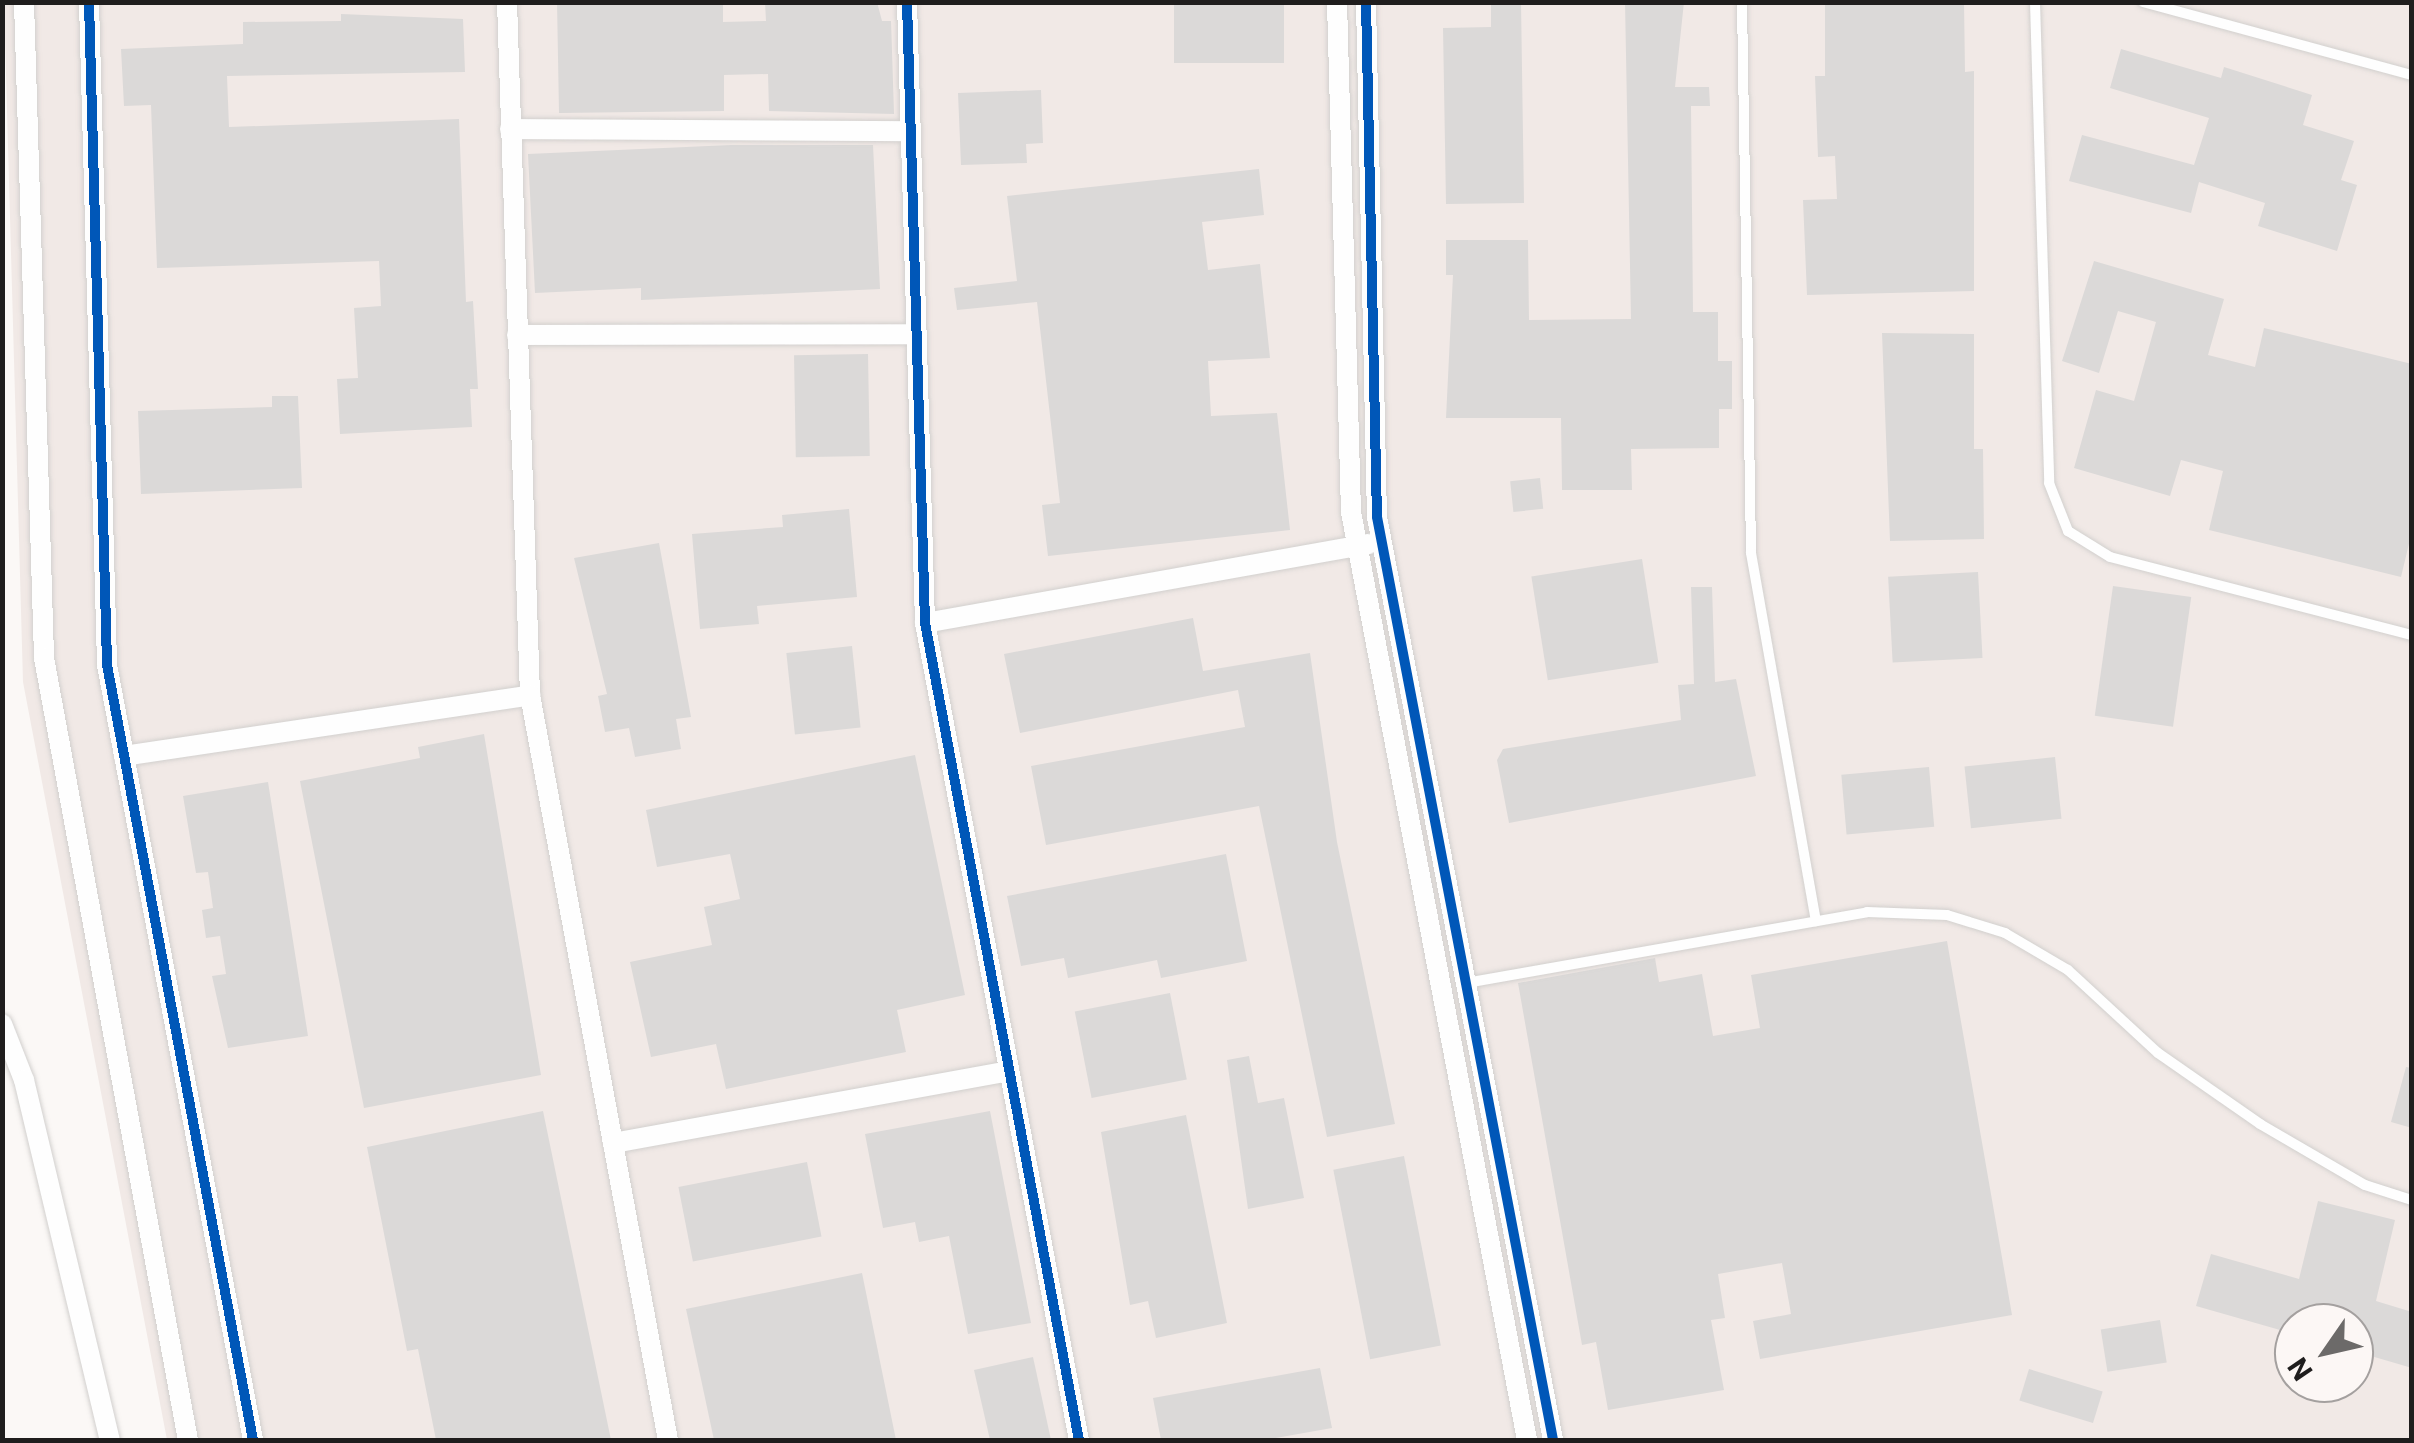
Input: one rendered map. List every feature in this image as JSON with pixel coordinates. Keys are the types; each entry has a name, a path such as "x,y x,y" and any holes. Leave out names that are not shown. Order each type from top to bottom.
{"street":[{"path":"24,2 44,658 188,1440"},
{"path":"89,2 107,665 253,1440"},
{"path":"507,2 530,695 668,1440"},
{"path":"908,2 911,334 924,623 1079,1440"},
{"path":"1337,2 1356,546 1527,1440"},
{"path":"1366,2 1381,542 1553,1440"},
{"path":"510,129 908,131"},
{"path":"518,335 911,334"},
{"path":"924,623 1381,542"},
{"path":"124,756 530,695"},
{"path":"2,1024 24,1080 110,1440"},
{"path":"613,1144 1009,1071"}],"lane":[{"path":"1742,2 1751,553 1816,921"},
{"path":"2035,2 2048,483 2068,532 2110,557 2412,635"},
{"path":"2143,2 2412,75"},
{"path":"1463,983 1867,912 1948,915 2005,932 2068,970 2158,1053 2260,1124 2365,1186 2412,1200"}],"shaded area":[{"path":"4,3 2411,3 2411,1440 167,1440 23,682"}],"building":[{"path":"557,2 723,2 723,22 766,21 765,2 877,2 882,21 891,21 894,114 769,111 768,74 724,75 724,111 559,113"},
{"path":"1174,2 1284,2 1284,63 1174,63"},
{"path":"1491,2 1521,2 1524,203 1446,204 1443,28 1491,27"},
{"path":"1625,2 1684,2 1675,87 1709,87 1710,106 1691,106 1693,312 1718,312 1718,361 1732,361 1732,409 1719,409 1719,448 1631,449 1632,490 1562,490 1561,418 1446,418 1453,275 1446,275 1446,240 1528,240 1529,320 1631,319"},
{"path":"1825,2 1964,2 1965,72 1974,71 1974,291 1807,295 1803,200 1837,199 1835,156 1818,157 1815,76 1825,76"},
{"path":"341,14 463,19 465,72 227,76 229,127 459,119 466,302 473,301 478,389 470,389 472,427 340,434 337,379 358,378 354,308 381,306 379,261 157,268 151,105 124,106 121,49 243,44 243,22 341,21"},
{"path":"2121,49 2221,78 2224,67 2312,95 2303,125 2354,141 2341,180 2357,185 2337,251 2258,226 2265,203 2199,182 2191,213 2069,181 2082,135 2194,165 2209,118 2110,88"},
{"path":"1041,90 1043,143 1026,144 1027,163 961,165 958,93"},
{"path":"731,145 873,145 880,289 641,300 641,288 535,293 528,154"},
{"path":"1259,169 1264,215 1202,222 1208,270 1260,264 1270,358 1208,361 1211,416 1277,413 1290,530 1048,556 1042,505 1060,503 1037,302 957,310 954,288 1017,281 1007,196"},
{"path":"2094,261 2224,299 2208,355 2255,367 2264,328 2412,364 2412,531 2401,577 2209,530 2223,471 2181,460 2170,496 2074,468 2096,390 2134,401 2156,322 2118,311 2099,373 2062,361"},
{"path":"1882,333 1974,334 1974,449 1983,449 1984,539 1890,541"},
{"path":"868,354 870,456 796,457 794,355"},
{"path":"272,396 298,396 302,488 141,494 138,411 272,407"},
{"path":"1540,478 1543,509 1513,512 1510,481"},
{"path":"849,509 857,597 757,606 759,624 700,629 692,534 783,527 782,515"},
{"path":"659,543 691,717 676,719 681,749 635,757 629,728 605,732 598,696 607,694 574,558"},
{"path":"1642,559 1658,663 1548,680 1531,577"},
{"path":"1978,572 1983,658 1893,663 1888,577"},
{"path":"2113,586 2191,597 2173,727 2095,716"},
{"path":"1691,587 1712,587 1715,682 1736,679 1756,776 1509,823 1497,760 1503,749 1681,720 1678,685 1694,684"},
{"path":"1193,618 1203,671 1310,653 1337,842 1395,1124 1327,1137 1259,806 1046,845 1031,766 1245,727 1238,690 1020,733 1004,654"},
{"path":"852,646 861,728 795,734 786,653"},
{"path":"484,734 541,1075 364,1108 300,781 420,758 418,747"},
{"path":"915,755 965,995 897,1010 906,1052 726,1089 716,1044 651,1057 630,962 712,945 704,907 740,899 730,854 657,867 646,810"},
{"path":"2055,757 2061,819 1971,828 1964,767"},
{"path":"1929,767 1934,827 1847,834 1841,775"},
{"path":"268,782 308,1036 228,1048 212,976 226,974 220,936 206,938 202,910 213,908 208,872 196,873 183,796"},
{"path":"1226,854 1247,961 1161,978 1157,960 1068,978 1064,958 1021,966 1007,896"},
{"path":"1947,941 2012,1315 1760,1359 1753,1321 1791,1314 1782,1263 1718,1274 1725,1318 1711,1320 1724,1390 1608,1410 1596,1342 1582,1345 1518,983 1655,958 1659,982 1702,974 1713,1036 1760,1028 1751,975"},
{"path":"1170,993 1187,1079 1092,1098 1075,1012"},
{"path":"1249,1056 1258,1103 1284,1098 1304,1198 1248,1209 1227,1060"},
{"path":"2406,1067 2412,1068 2412,1128 2391,1122"},
{"path":"543,1111 611,1440 436,1440 418,1349 407,1351 367,1147"},
{"path":"990,1111 1031,1323 968,1334 949,1236 919,1242 915,1222 883,1228 865,1134"},
{"path":"1186,1115 1227,1323 1156,1338 1148,1301 1130,1305 1101,1132"},
{"path":"1404,1156 1441,1345 1370,1359 1333,1170"},
{"path":"807,1162 822,1237 693,1262 678,1187"},
{"path":"2318,1201 2395,1220 2376,1301 2412,1312 2412,1368 2374,1357 2374,1303 2274,1303 2274,1328 2196,1306 2211,1254 2299,1279"},
{"path":"862,1273 896,1440 714,1440 686,1309"},
{"path":"2160,1320 2167,1362 2107,1372 2101,1329"},
{"path":"1033,1357 1051,1440 990,1440 974,1370"},
{"path":"1320,1368 1332,1428 1264,1440 1161,1440 1153,1398"},
{"path":"2029,1369 2103,1392 2093,1423 2019,1401"}],"cycle path":[{"path":"89,2 107,665 253,1440"},
{"path":"907,2 925,623 1079,1440"},
{"path":"1366,2 1377,517 1553,1440"}]}
